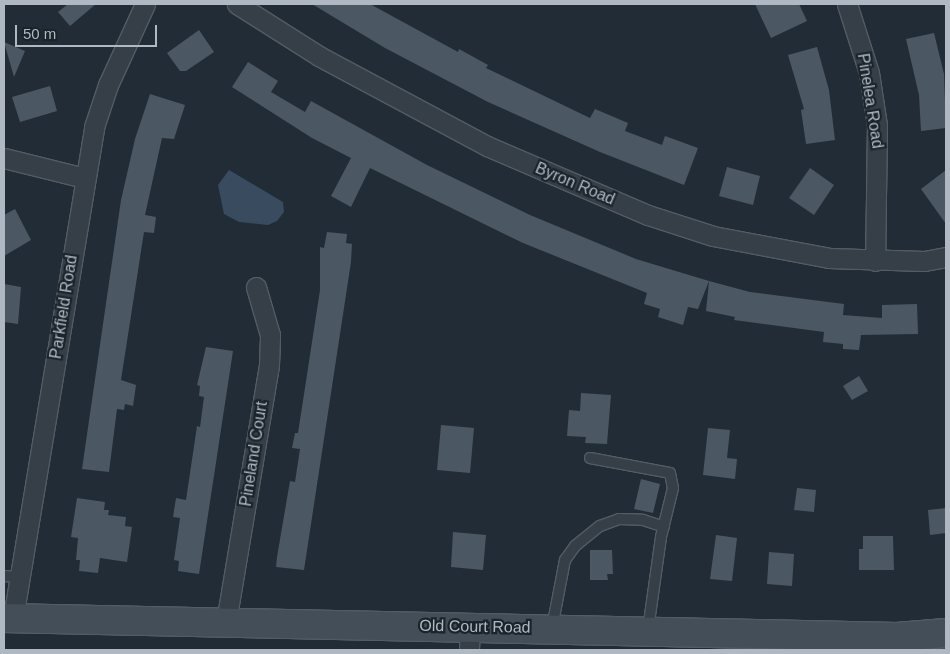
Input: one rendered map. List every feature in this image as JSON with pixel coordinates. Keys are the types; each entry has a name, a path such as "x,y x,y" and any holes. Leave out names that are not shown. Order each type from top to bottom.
{"main road":[{"name":"Old Court Road","path":"8,618 226,622 470,639 552,629 896,637 946,633"}],"street":[{"name":"Parkfield Road","path":"8,618 12,576 94,127 108,85 145,4"},
{"name":"Byron Road","path":"237,4 319,56 487,146 648,215 769,249 829,258 876,261 946,257"},
{"name":"Pinelea Road","path":"847,4 869,73 877,125 876,261"},
{"path":"4,158 85,178"},
{"name":"Pineland Court","path":"226,622 269,365 270,335 256,287"}],"lane":[{"path":"590,458 670,474 673,488 664,528 648,631"},
{"path":"552,629 565,560 575,546 600,526 619,519 643,520 664,528"}],"water":[{"path":"229,170 283,202 284,212 277,221 268,225 239,222 224,214 218,185"}],"building":[{"path":"68,4 96,4 70,26 58,12"},
{"path":"312,4 370,4 458,52 459,49 488,65 486,68 590,118 595,109 628,123 625,131 662,145 665,136 698,148 684,185 600,152 488,102 385,48"},
{"path":"755,4 799,4 807,21 771,38"},
{"path":"199,30 214,52 186,71 180,71 167,53"},
{"path":"934,33 944,74 946,128 921,131 919,95 906,39"},
{"path":"4,42 25,51 14,77"},
{"path":"817,47 829,90 835,140 806,144 801,110 804,109 788,55"},
{"path":"248,62 278,81 271,92 305,112 311,101 427,165 530,215 636,259 709,281 698,309 688,307 683,325 658,317 660,309 644,304 647,293 523,243 370,168 351,207 331,196 351,158 312,138 232,87"},
{"path":"50,86 57,111 20,122 12,97"},
{"path":"150,94 185,105 174,139 162,138 145,215 156,217 154,233 144,232 121,380 136,385 133,406 125,404 124,410 117,409 109,472 82,469 121,200 135,139"},
{"path":"727,167 760,176 753,205 719,196"},
{"path":"810,168 834,185 814,215 789,198"},
{"path":"946,170 946,224 921,189"},
{"path":"15,209 31,240 4,256 4,215"},
{"path":"327,232 347,234 346,243 352,244 351,262 304,570 276,567 290,481 295,482 300,449 292,448 295,433 298,433 320,290 320,247 324,248"},
{"path":"709,281 750,292 844,304 843,315 882,318 882,305 917,304 918,334 861,335 859,350 843,349 843,344 823,342 824,332 734,320 735,317 706,311"},
{"path":"4,284 21,287 18,324 4,322"},
{"path":"206,347 233,351 199,574 178,571 179,561 174,560 180,518 173,517 176,498 186,500 197,426 200,427 204,397 199,396 200,386 197,385"},
{"path":"859,376 868,391 852,400 843,386"},
{"path":"581,393 611,395 607,444 585,443 586,437 567,436 569,410 580,411"},
{"path":"441,425 474,428 470,473 437,470"},
{"path":"708,428 730,430 727,458 737,459 735,479 703,475"},
{"path":"641,479 660,484 653,513 634,509"},
{"path":"797,488 816,490 814,512 794,510"},
{"path":"77,498 105,502 104,510 109,510 108,515 126,517 125,526 132,527 127,562 100,558 98,573 79,571 80,560 76,560 78,538 71,537"},
{"path":"946,508 946,533 930,535 928,510"},
{"path":"453,532 486,535 483,570 451,567"},
{"path":"716,535 737,538 732,581 710,579"},
{"path":"863,536 893,536 894,570 859,570 859,549 863,549"},
{"path":"590,550 612,550 613,574 607,574 608,580 590,580"},
{"path":"769,552 794,554 792,586 767,584"}]}
